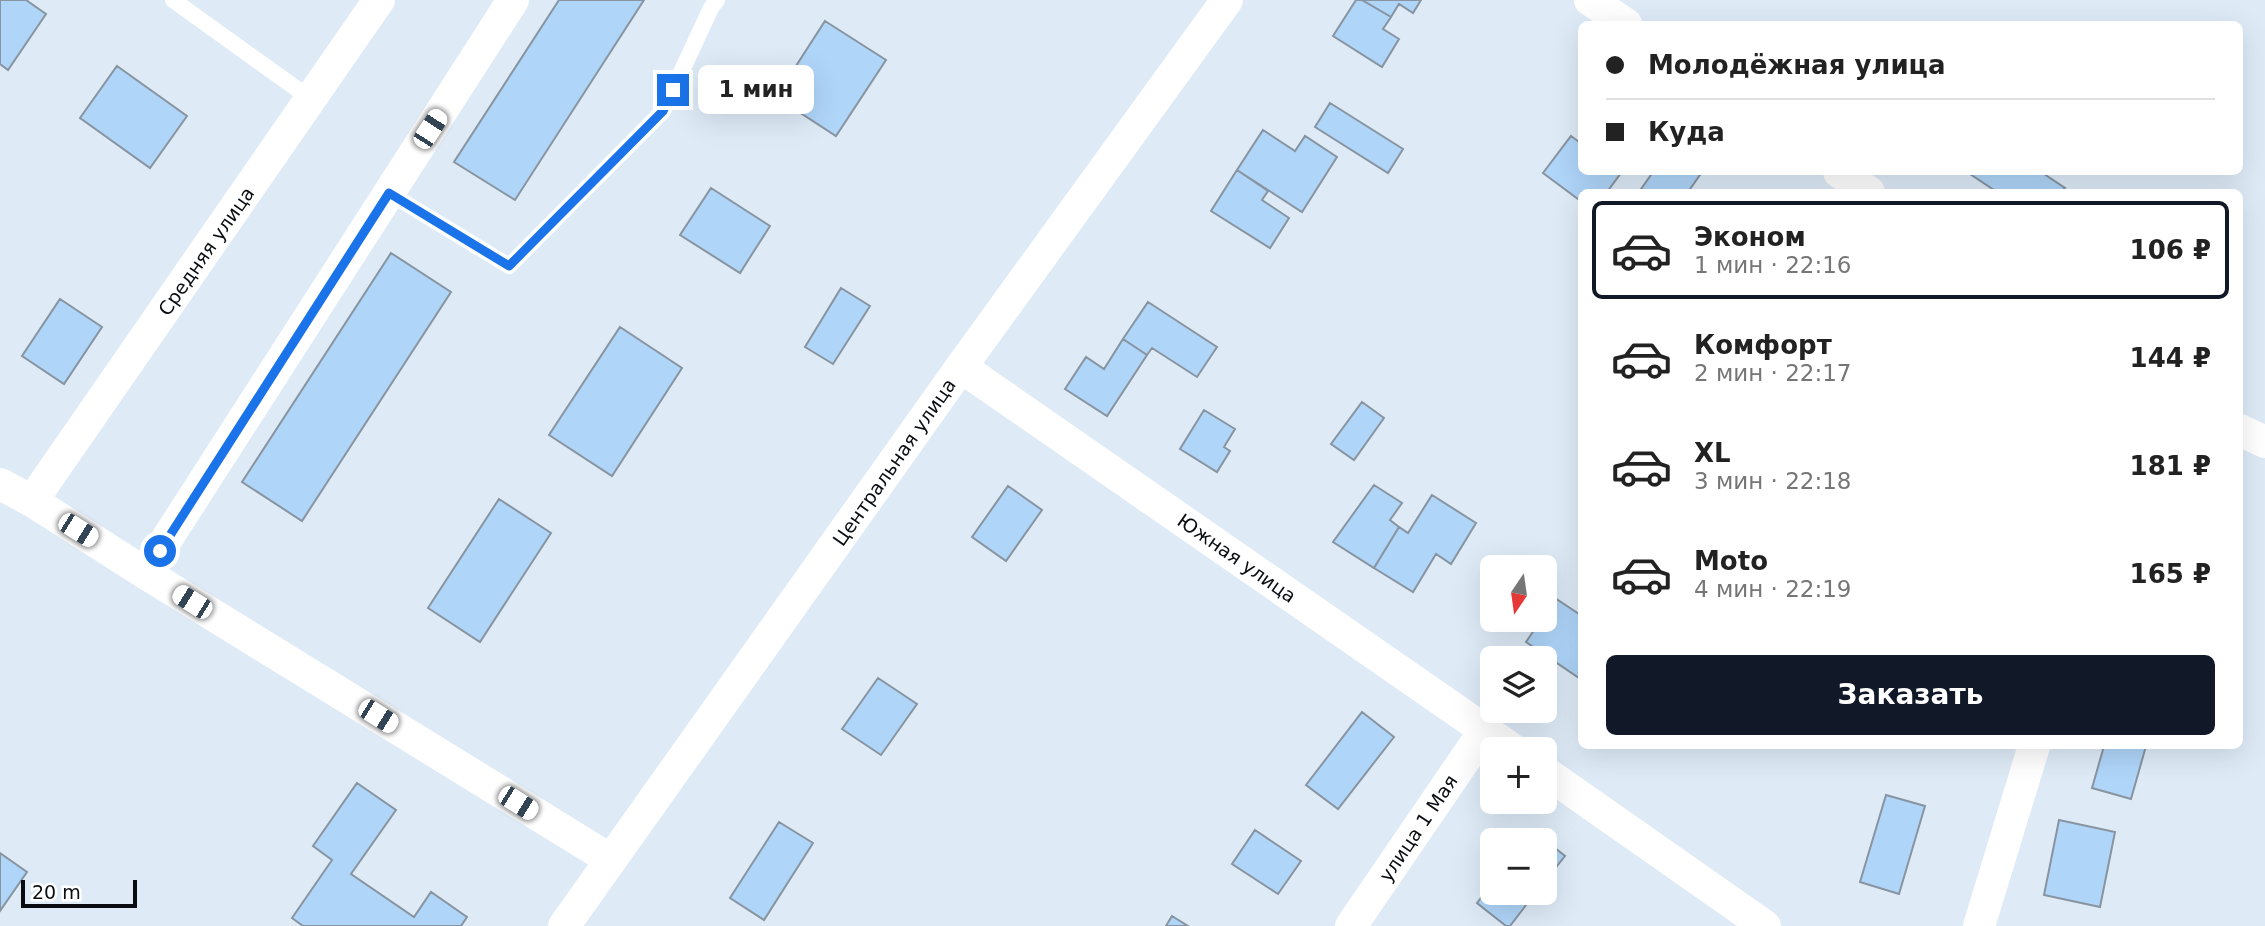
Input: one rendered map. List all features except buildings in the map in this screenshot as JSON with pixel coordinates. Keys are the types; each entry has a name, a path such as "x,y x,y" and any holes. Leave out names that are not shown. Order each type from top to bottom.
{"street":[{"name":"Средняя улица","path":"33,501 379,0"},
{"path":"145,573 513,0"},
{"name":"Центральная улица","path":"564,926 961,367 1227,0"},
{"path":"1590,0 1622,21"},
{"path":"1844,175 1864,189"},
{"name":"Южная улица","path":"961,367 1495,737"},
{"path":"2243,431 2265,442"},
{"path":"0,484 33,501 611,860"},
{"name":"улица 1 Мая","path":"1351,926 1485,730"},
{"path":"1979,926 2033,749"},
{"path":"1557,780 1765,926"}],"lane":[{"path":"173,0 310,99"},
{"path":"389,193 509,266 663,111 717,0"}],"route":[{"path":"160,551 389,193 509,266 663,111 673,90"}]}
